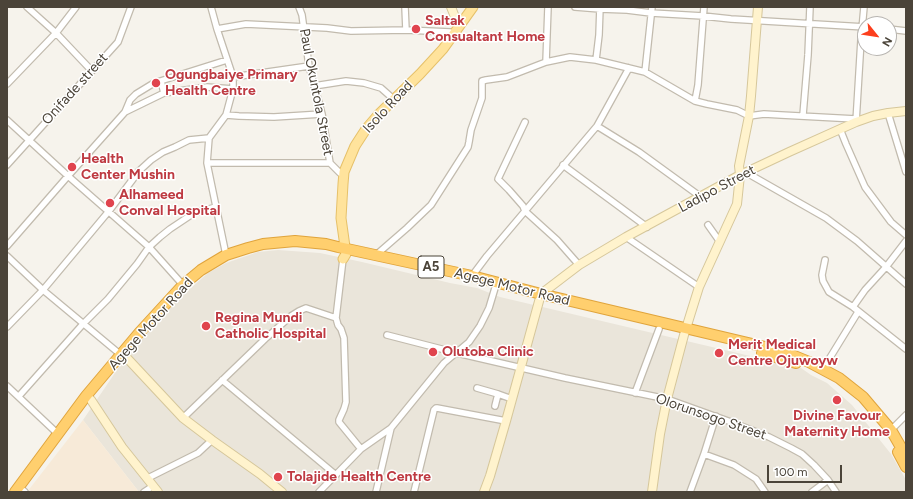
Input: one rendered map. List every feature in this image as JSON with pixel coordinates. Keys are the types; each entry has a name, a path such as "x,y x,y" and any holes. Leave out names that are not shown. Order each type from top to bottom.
{"highway":[{"name":"Agege Motor Road","path":"123,356 139,333 183,284 201,270 226,255 263,244 295,241 685,332 801,364 828,378 851,394 869,413 892,443 906,467"},
{"name":"Agege Motor Road","path":"22,492 58,434 123,356 186,288 225,262 250,252 277,247 297,246 376,255 472,276 540,297 659,328 782,351 823,369 839,378 863,397 891,430 906,456"},
{"name":"Agege Motor Road","path":"22,492 63,437 89,398"}],"main road":[{"name":"Isolo Road","path":"342,252 338,193 340,173 357,135 371,116 426,61 469,7"},
{"name":"Isolo Road","path":"342,252 341,197 344,172 355,146 366,129 378,115 420,74 442,49 473,7"}],"street":[{"path":"27,7 56,33 92,71"},
{"path":"7,84 56,33 76,7"},
{"name":"Onifade street","path":"7,165 118,42 131,7"},
{"path":"211,7 233,77 233,88 226,115 209,138 207,163 226,255"},
{"name":"Paul Okuntola Street","path":"299,7 302,15 309,66 322,114 330,163 340,173"},
{"path":"405,7 406,30"},
{"path":"451,7 457,22"},
{"path":"546,62 548,7"},
{"path":"575,7 652,10 732,19 857,27"},
{"path":"695,101 698,85 704,7"},
{"path":"758,7 749,116 739,166 743,174 826,218 857,241 906,284"},
{"path":"803,115 810,7"},
{"path":"596,60 600,8"},
{"path":"645,72 652,10"},
{"path":"217,30 246,24 327,28 351,31 406,30 450,32"},
{"path":"376,255 431,205 468,147 471,130 482,98 482,82 486,80 507,77 546,62 570,57 596,60 645,72 695,101 737,110 749,116 764,114 803,115 856,120 861,56"},
{"path":"7,246 125,112 130,100 136,94 161,81 227,60"},
{"path":"233,77 309,66"},
{"path":"472,276 487,256 597,126 630,68"},
{"path":"161,81 164,93"},
{"path":"314,86 346,82 364,83 381,88 390,96"},
{"path":"125,112 164,93 207,87 233,88"},
{"name":"Ladipo Street","path":"540,297 578,265 626,237 743,174 840,129 856,120 888,113 906,111"},
{"path":"888,113 906,172"},
{"path":"226,115 274,116 322,114"},
{"path":"7,120 149,247 183,284"},
{"path":"526,122 498,179 523,206 525,211 557,240 578,265"},
{"path":"597,126 639,152 701,197"},
{"path":"840,129 865,187 891,222 906,235"},
{"path":"7,327 43,290 109,211 139,171 163,152 189,140 209,138"},
{"path":"207,163 330,163"},
{"path":"563,165 647,227"},
{"path":"652,492 660,434 667,399 685,332 699,287 737,204 743,174"},
{"path":"19,396 83,324 108,299 149,247 170,229 194,213 216,207"},
{"path":"708,225 720,242"},
{"path":"626,237 699,287"},
{"path":"853,308 906,241"},
{"path":"342,252 336,318 344,338 346,402 339,422 361,449"},
{"path":"7,256 43,290 123,356 183,418 260,474 282,492"},
{"path":"825,260 822,275 823,281 830,292 906,349"},
{"path":"319,492 361,449 391,428 444,363 469,342 480,326 489,308 496,288"},
{"path":"484,492 506,421 540,297"},
{"path":"183,418 265,339 298,311 306,308 336,318"},
{"path":"823,369 858,312"},
{"path":"635,393 659,328"},
{"name":"Olorunsogo Street","path":"387,335 521,368 667,399 716,416 769,437 802,454 828,480 836,492"},
{"path":"222,380 336,474"},
{"path":"7,386 58,434"},
{"path":"477,388 512,399"},
{"path":"495,406 498,394"},
{"path":"89,398 122,447 156,489 144,492"},
{"path":"414,492 434,410 436,408 506,421"},
{"path":"891,430 906,415"},
{"path":"690,492 716,416"},
{"path":"376,492 391,428"},
{"path":"148,478 198,453 212,440"},
{"path":"704,454 734,465 756,479 765,492"},
{"path":"812,492 828,480"}],"shaded area":[{"path":"278,250 320,253 362,262 477,288 500,297 801,368 827,383 852,405 891,454 906,480 906,492 139,492 83,420 121,364 168,308 208,273 226,263 258,252"},
{"path":"83,420 139,492 27,492"}],"place":[{"name":"Saltak Consualtant Home","path":"416,29"},
{"name":"Ogungbaiye Primary Health Centre","path":"156,83"},
{"name":"Health Center Mushin","path":"72,167"},
{"name":"Alhameed Conval Hospital","path":"110,203"},
{"name":"Regina Mundi Catholic Hospital","path":"206,326"},
{"name":"Olutoba Clinic","path":"433,352"},
{"name":"Merit Medical Centre Ojuwoyw","path":"719,353"},
{"name":"Divine Favour Maternity Home","path":"837,400"},
{"name":"Tolajide Health Centre","path":"278,477"}]}
